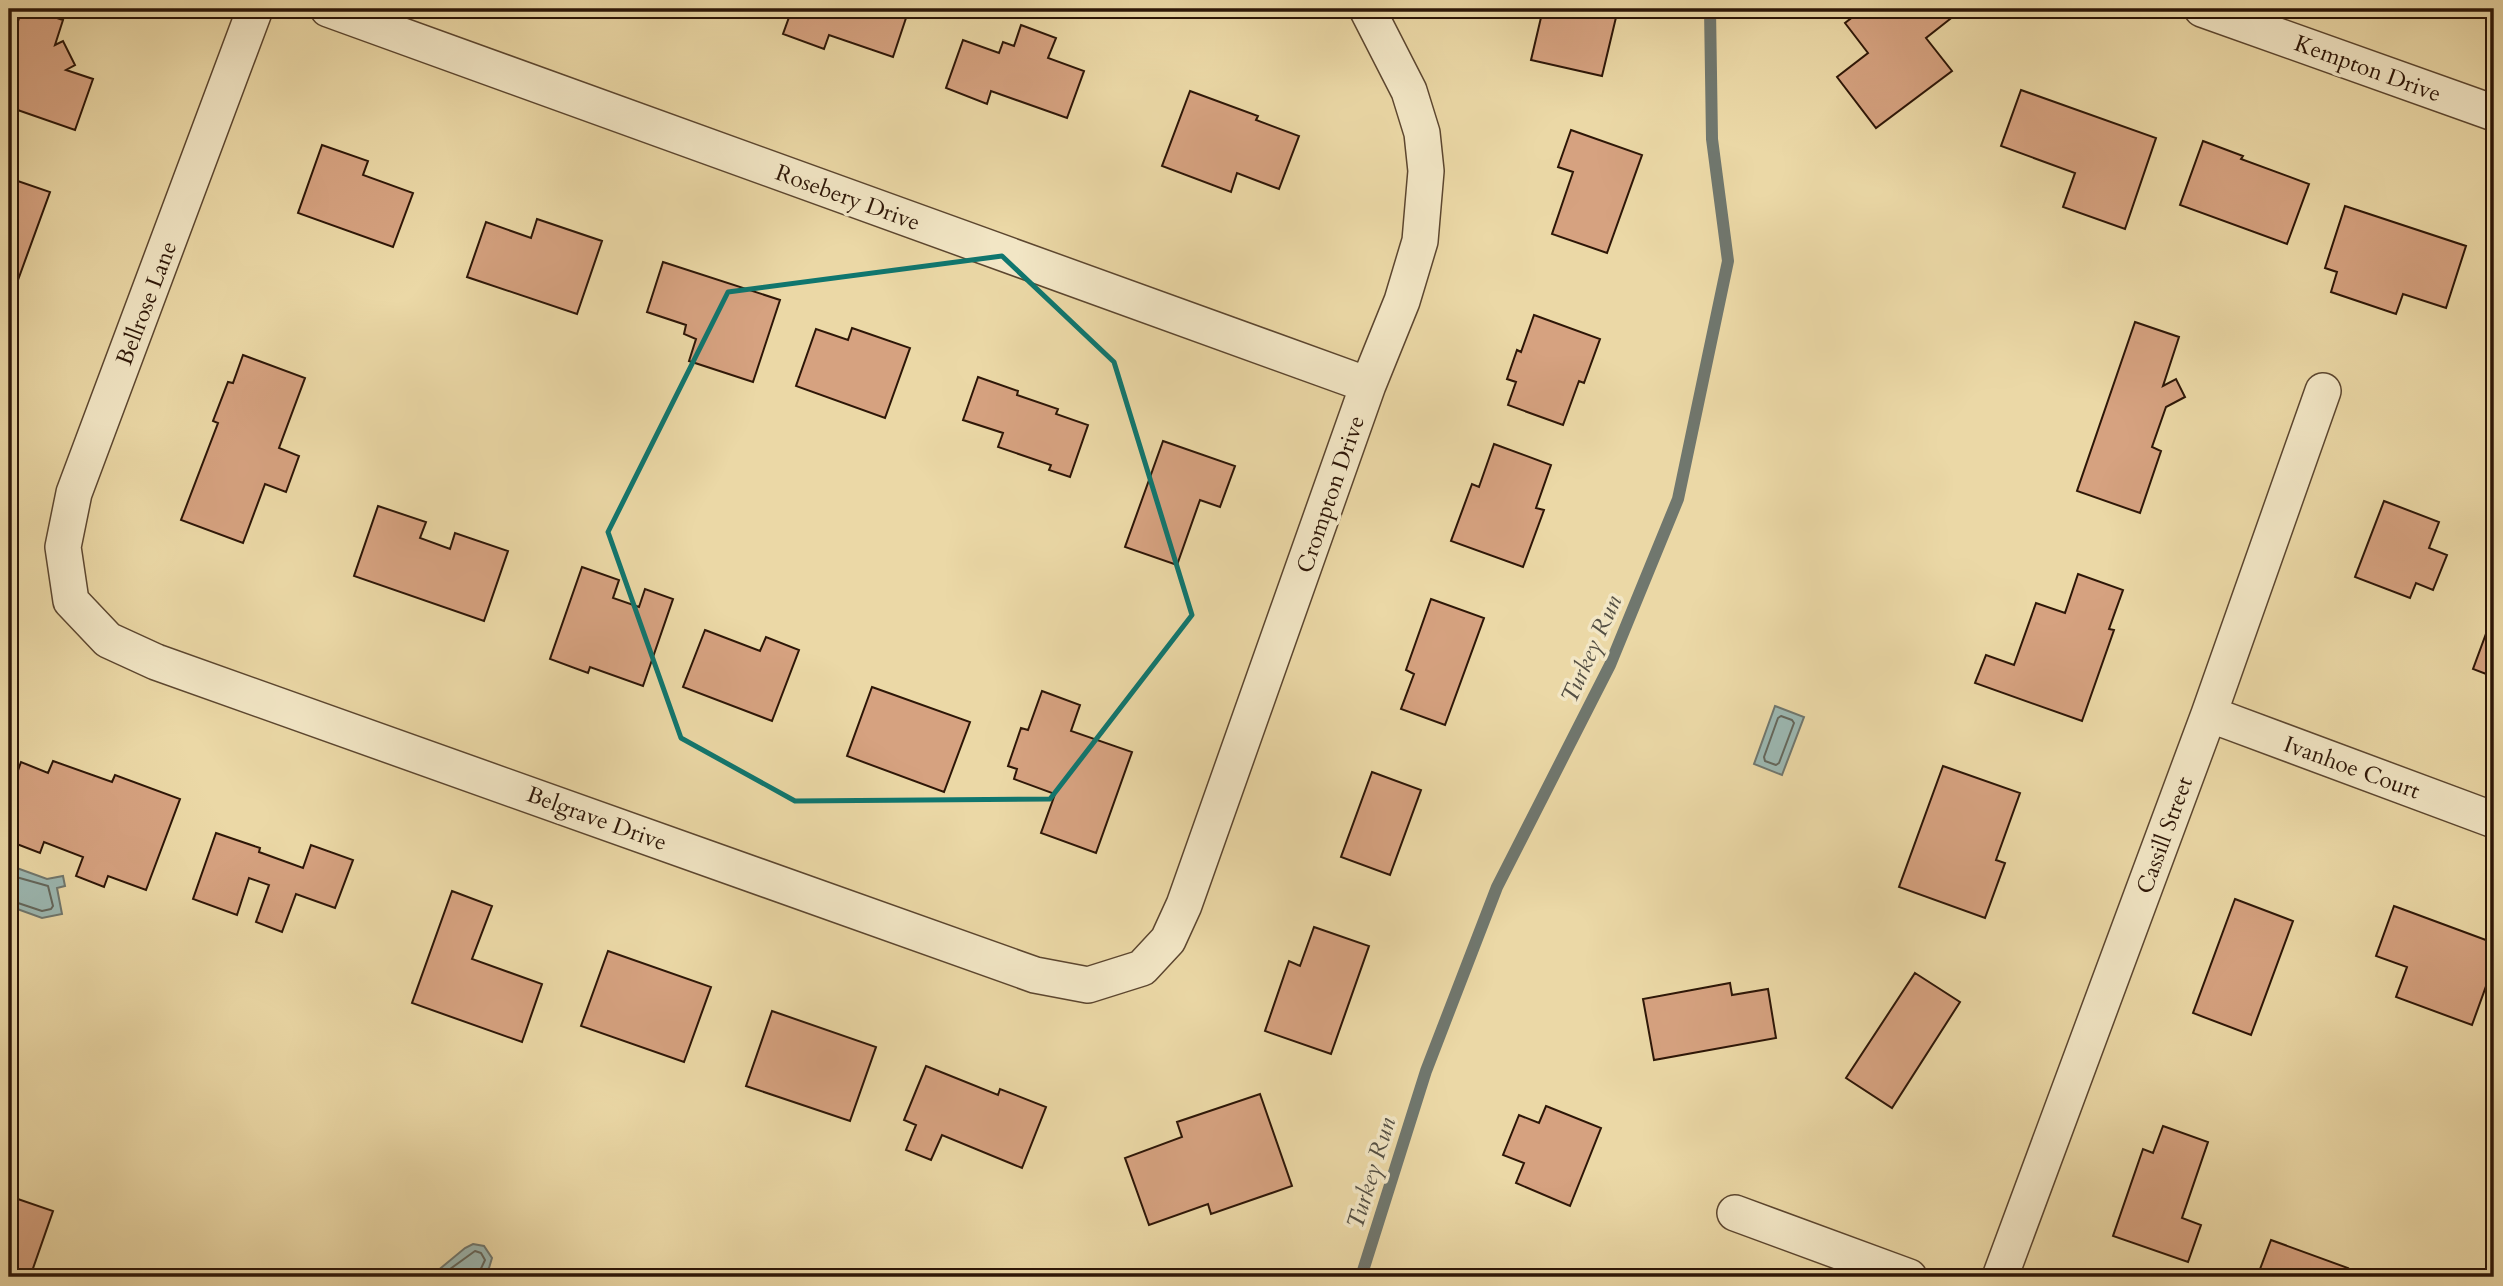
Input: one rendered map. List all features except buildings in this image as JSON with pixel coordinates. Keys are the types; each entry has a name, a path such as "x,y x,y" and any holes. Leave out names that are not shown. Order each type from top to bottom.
{"street":[{"name":"Bellrose Lane","path":"71,601 63,547 74,494 255,9"},
{"name":"Rosebery Drive","path":"328,9 1368,385"},
{"name":"Crompton Drive","path":"1142,968 1168,940 1184,905 1368,385 1402,301 1420,241 1426,171 1422,133 1409,91 1367,9"},
{"name":"Kempton Drive","path":"2202,9 2494,113"},
{"name":"Cassill Street","path":"2000,1277 2209,714 2323,391"},
{"name":"Belgrave Drive","path":"71,601 108,640 156,662 1035,975 1088,985 1142,968"},
{"name":"Ivanhoe Court","path":"2209,714 2494,820"},
{"path":"1735,1213 1909,1277"}],"highlighted area":[{"path":"1002,256 1114,362 1192,615 1050,799 795,801 681,738 608,532 728,292"}],"water":[{"path":"1775,706 1804,717 1782,775 1754,764"},
{"path":"14,867 47,879 63,876 65,886 57,888 62,914 42,918 9,906 9,868"},
{"path":"473,1244 484,1246 492,1258 489,1268 480,1277 430,1277 465,1248"}],"waterway":[{"name":"Turkey Run","path":"1361,1277 1426,1071 1497,887 1610,665 1678,499 1728,261 1712,139 1710,9"}]}
